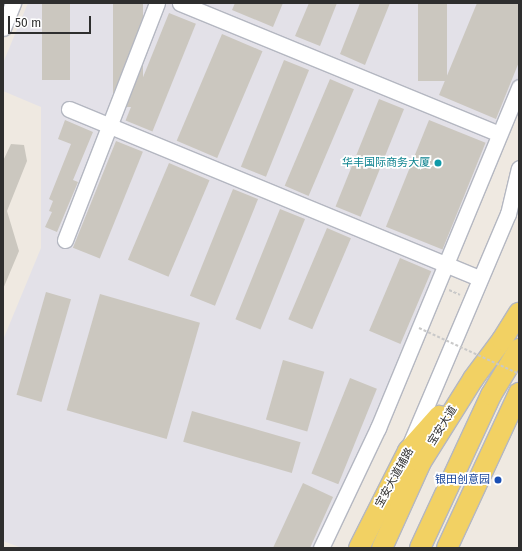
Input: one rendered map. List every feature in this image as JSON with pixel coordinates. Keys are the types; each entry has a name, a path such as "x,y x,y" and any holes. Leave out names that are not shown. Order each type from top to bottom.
{"main road":[{"name":"宝安大道","path":"382,548 421,462 473,379 502,340 519,313"},
{"path":"420,548 491,395 519,349"},
{"name":"宝安大道辅路","path":"359,548 408,451 473,379"},
{"path":"447,548 519,393"}],"street":[{"path":"3,28 13,3"},
{"path":"65,240 157,3"},
{"path":"180,3 499,134"},
{"path":"321,548 378,428 519,87"},
{"path":"70,109 480,278"},
{"path":"408,451 508,214 519,168"}],"path":[{"path":"419,328 519,374"}],"shaded area":[{"path":"28,3 519,3 519,109 329,548 22,548 3,541 3,340 41,248 41,107 3,91 3,63"}],"building":[{"path":"42,3 70,3 70,80 42,80"},
{"path":"113,3 143,3 143,107 113,107"},
{"path":"235,3 283,3 273,27 232,10"},
{"path":"309,3 337,3 320,46 295,36"},
{"path":"360,3 390,3 365,65 340,54"},
{"path":"418,3 447,3 447,81 418,81"},
{"path":"477,3 519,3 519,62 496,119 439,95"},
{"path":"169,13 196,24 152,131 126,121"},
{"path":"222,34 263,51 217,158 177,141"},
{"path":"284,60 309,70 266,177 241,167"},
{"path":"330,79 354,89 309,196 285,186"},
{"path":"379,99 404,109 361,217 336,207"},
{"path":"65,120 93,132 73,180 78,182 57,232 45,227 52,212 49,211 53,201 49,199 71,144 58,139"},
{"path":"429,120 486,143 442,249 386,227"},
{"path":"116,141 143,152 100,258 73,248"},
{"path":"11,144 24,145 27,161 7,211 19,251 3,289 3,161"},
{"path":"169,163 210,180 168,277 128,260"},
{"path":"233,189 258,199 215,306 190,296"},
{"path":"280,209 305,219 260,329 235,319"},
{"path":"327,228 351,238 312,329 288,319"},
{"path":"400,258 431,271 400,344 369,331"},
{"path":"46,292 71,299 41,402 17,395"},
{"path":"100,294 200,323 167,439 67,410"},
{"path":"283,360 324,372 307,431 266,420"},
{"path":"350,378 377,389 338,484 311,473"},
{"path":"192,411 301,442 292,473 183,442"},
{"path":"303,483 333,497 310,548 273,548"}],"place":[{"name":"华丰国际商务大厦","path":"438,163"},
{"name":"银田创意园","path":"498,480"}]}
